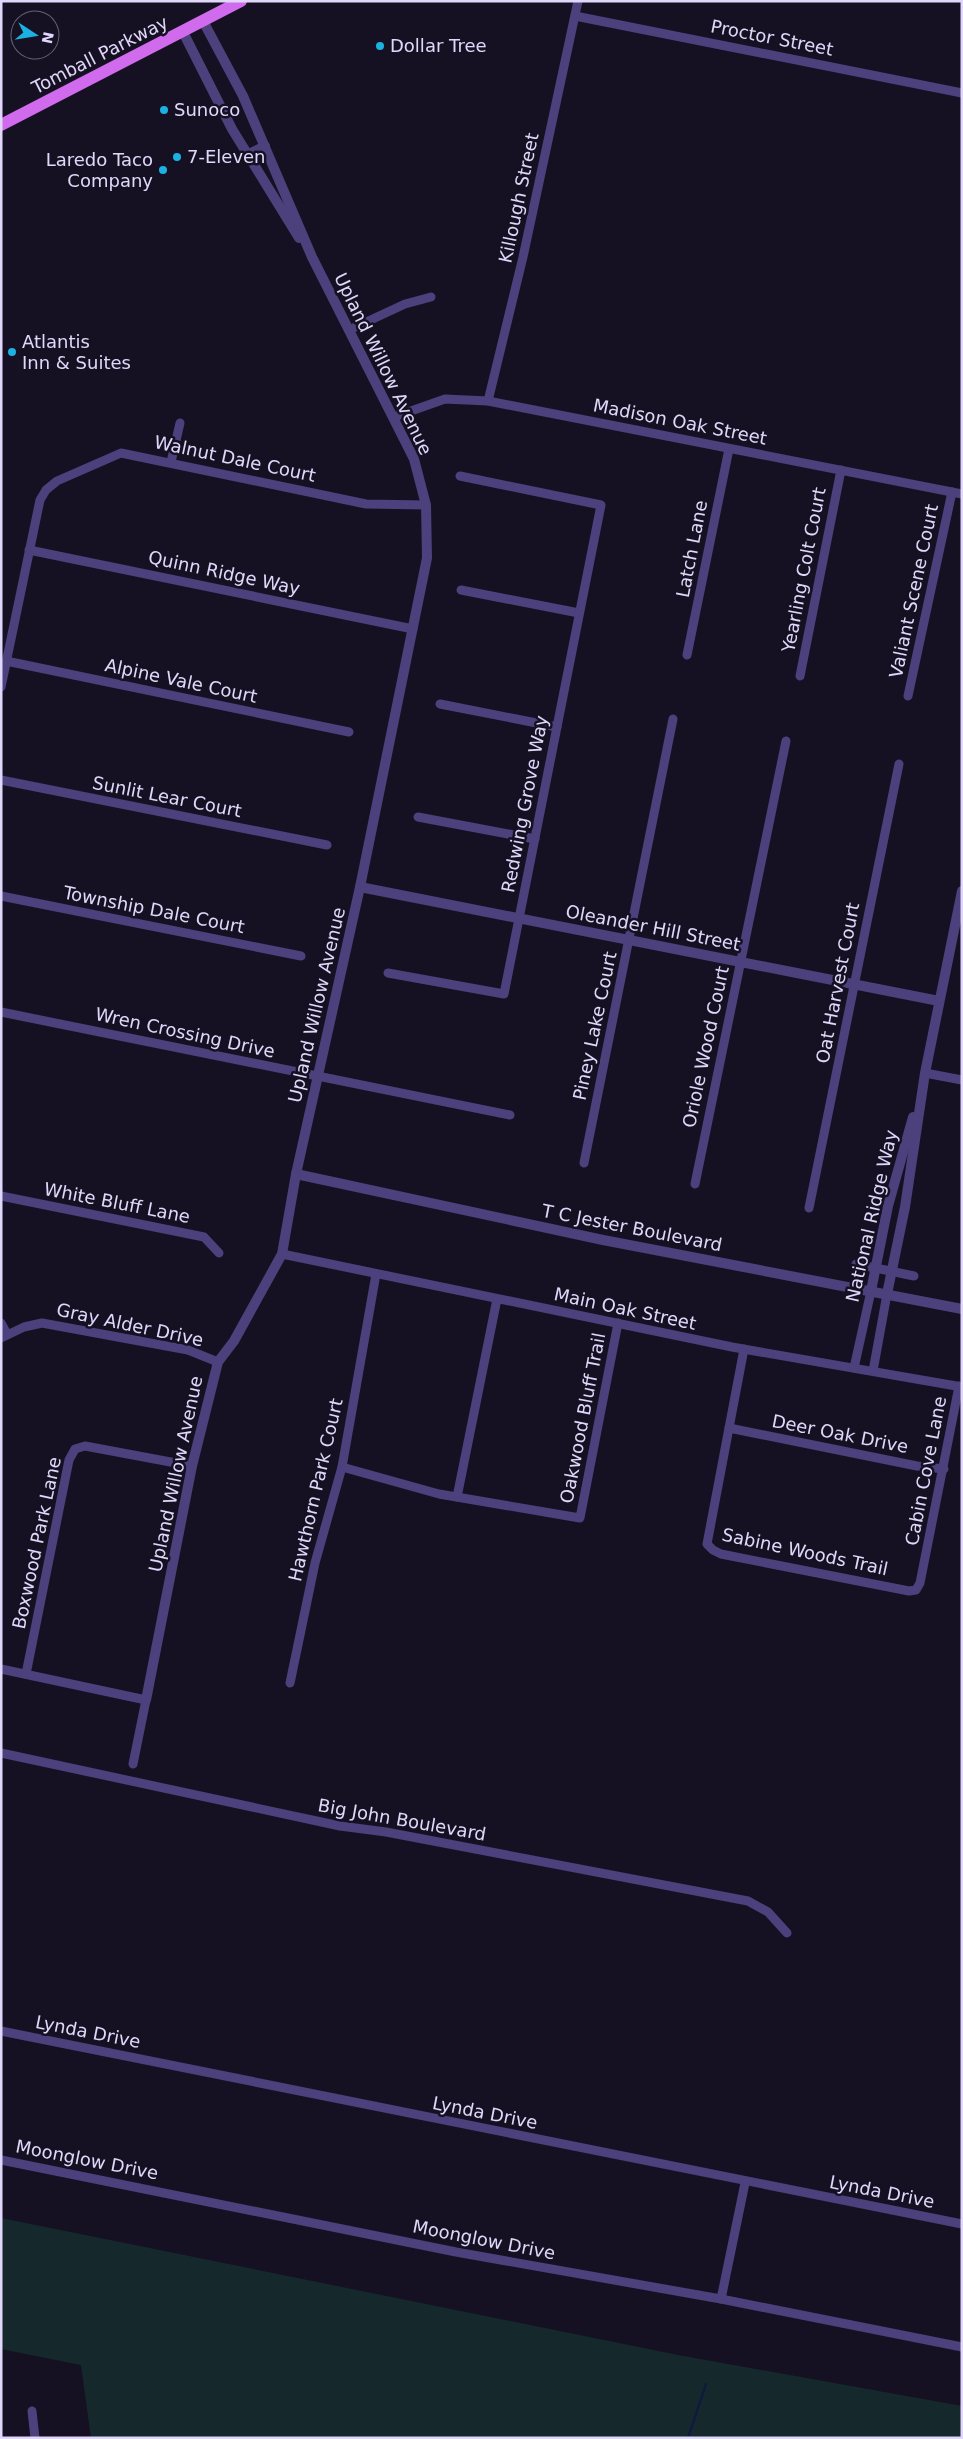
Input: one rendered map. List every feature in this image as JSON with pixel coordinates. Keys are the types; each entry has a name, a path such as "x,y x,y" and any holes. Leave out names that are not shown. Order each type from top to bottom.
{"main road":[{"name":"Tomball Parkway","path":"1,125 241,1"}],"street":[{"name":"Killough Street","path":"488,402 523,257 578,1"},
{"name":"Proctor Street","path":"575,16 962,93"},
{"name":"Upland Willow Avenue","path":"133,1764 192,1466 218,1362 234,1341 282,1254 296,1174 360,887 426,558 426,505 414,459 312,257 243,96 203,21"},
{"name":"Upland Willow Avenue","path":"183,32 247,155 312,257"},
{"path":"247,155 265,146"},
{"path":"349,330 405,304 431,297"},
{"name":"Madison Oak Street","path":"394,417 445,399 488,402 962,494"},
{"path":"172,462 180,423"},
{"name":"Latch Lane","path":"687,655 728,449"},
{"name":"Walnut Dale Court","path":"29,550 40,500 46,490 57,481 121,453 172,462 366,504 426,505"},
{"name":"Yearling Colt Court","path":"800,676 841,470"},
{"name":"Redwing Grove Way","path":"388,973 504,994 601,505 460,476"},
{"name":"Valiant Scene Court","path":"908,696 952,492"},
{"path":"1,687 29,550"},
{"name":"Quinn Ridge Way","path":"29,550 413,629"},
{"path":"461,590 579,614"},
{"name":"Alpine Vale Court","path":"6,662 349,732"},
{"path":"440,704 557,727"},
{"name":"Piney Lake Court","path":"584,1163 673,719"},
{"name":"Oriole Wood Court","path":"695,1184 786,740"},
{"name":"Oat Harvest Court","path":"809,1208 898,764"},
{"name":"Sunlit Lear Court","path":"1,780 327,845"},
{"path":"418,817 534,839"},
{"name":"Oleander Hill Street","path":"360,887 939,1001"},
{"name":"National Ridge Way","path":"873,1371 905,1207 925,1073 962,891"},
{"name":"Township Dale Court","path":"1,896 301,956"},
{"name":"Wren Crossing Drive","path":"1,1012 510,1116"},
{"path":"925,1073 962,1080"},
{"name":"National Ridge Way","path":"854,1368 888,1206 925,1073"},
{"name":"T C Jester Boulevard","path":"296,1174 603,1240 962,1308"},
{"name":"White Bluff Lane","path":"1,1196 204,1236 219,1253"},
{"name":"Main Oak Street","path":"282,1254 744,1350 960,1386"},
{"path":"856,1264 914,1276"},
{"name":"Hawthorn Park Court","path":"290,1683 315,1563 342,1467 376,1274"},
{"path":"342,1467 457,1497 497,1299"},
{"path":"1,1323 4,1336"},
{"name":"Gray Alder Drive","path":"4,1336 24,1327 42,1323 188,1350 218,1362"},
{"name":"Oakwood Bluff Trail","path":"457,1497 580,1518 618,1323"},
{"name":"Sabine Woods Trail","path":"744,1350 707,1544 713,1550 909,1591 916,1590"},
{"name":"Cabin Cove Lane","path":"916,1590 920,1583 960,1386"},
{"name":"Deer Oak Drive","path":"729,1428 917,1466 944,1469"},
{"name":"Boxwood Park Lane","path":"26,1674 69,1460 76,1449 85,1446 192,1466"},
{"path":"1,1669 146,1700"},
{"name":"Big John Boulevard","path":"1,1753 340,1826 386,1832 748,1901 768,1912 787,1934"},
{"name":"Lynda Drive","path":"1,2031 744,2182 962,2224"},
{"name":"Moonglow Drive","path":"1,2160 456,2252 721,2299 962,2347"},
{"path":"721,2299 744,2182"},
{"path":"32,2411 35,2438"}],"green space":[{"path":"1,2218 678,2355 962,2406 962,2438 91,2438 81,2365 1,2349"}],"waterway":[{"path":"688,2438 706,2384"}],"place":[{"name":"Dollar Tree","path":"380,46"},
{"name":"Sunoco","path":"164,110"},
{"name":"7-Eleven","path":"177,157"},
{"name":"Laredo Taco Company","path":"163,170"},
{"name":"Atlantis Inn & Suites","path":"12,352"}]}
